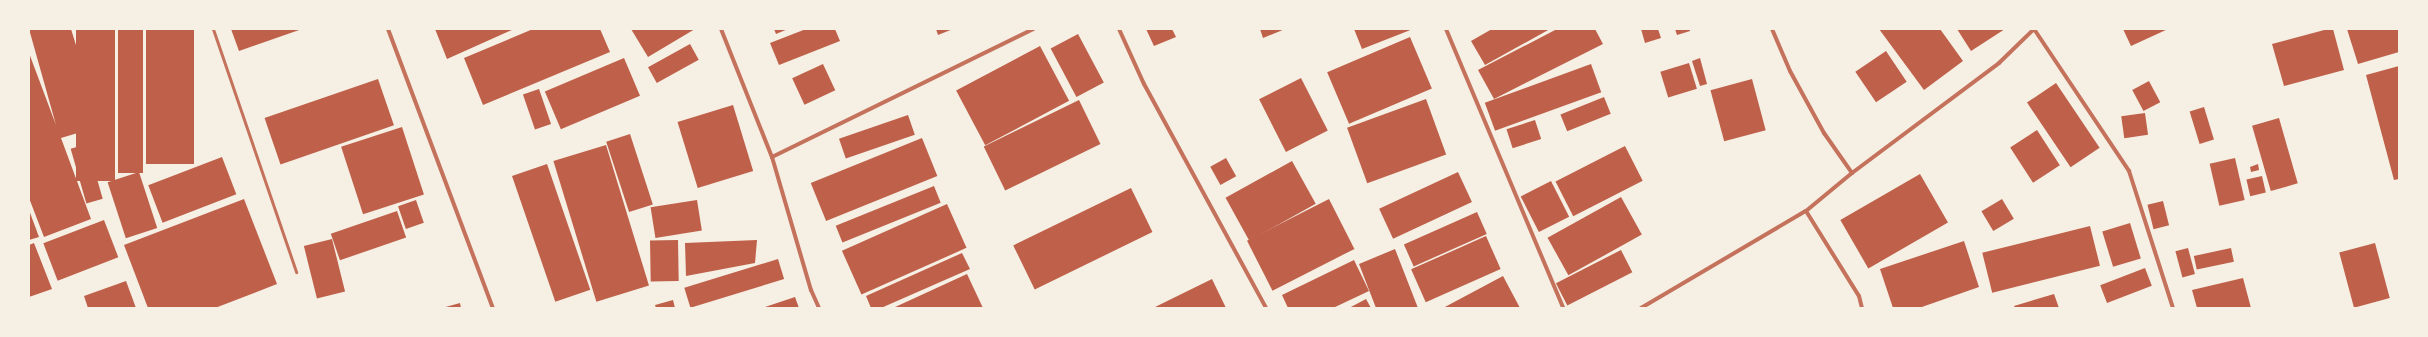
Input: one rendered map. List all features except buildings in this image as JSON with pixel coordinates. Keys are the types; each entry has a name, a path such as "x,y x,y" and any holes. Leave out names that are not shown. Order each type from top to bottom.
{"street":[{"path":"388,29 493,308"},
{"path":"721,29 772,157 811,290 819,308"},
{"path":"772,157 1033,29"},
{"path":"1119,29 1144,84 1266,308"},
{"path":"1446,29 1563,308"},
{"path":"1772,29 1798,85 1824,133 1852,173"},
{"path":"1641,308 1806,210 1852,173 1999,63 2034,29 2129,171 2173,308"},
{"path":"1806,210 1859,296 1862,308"}],"lane":[{"path":"213,29 296,272"}]}
